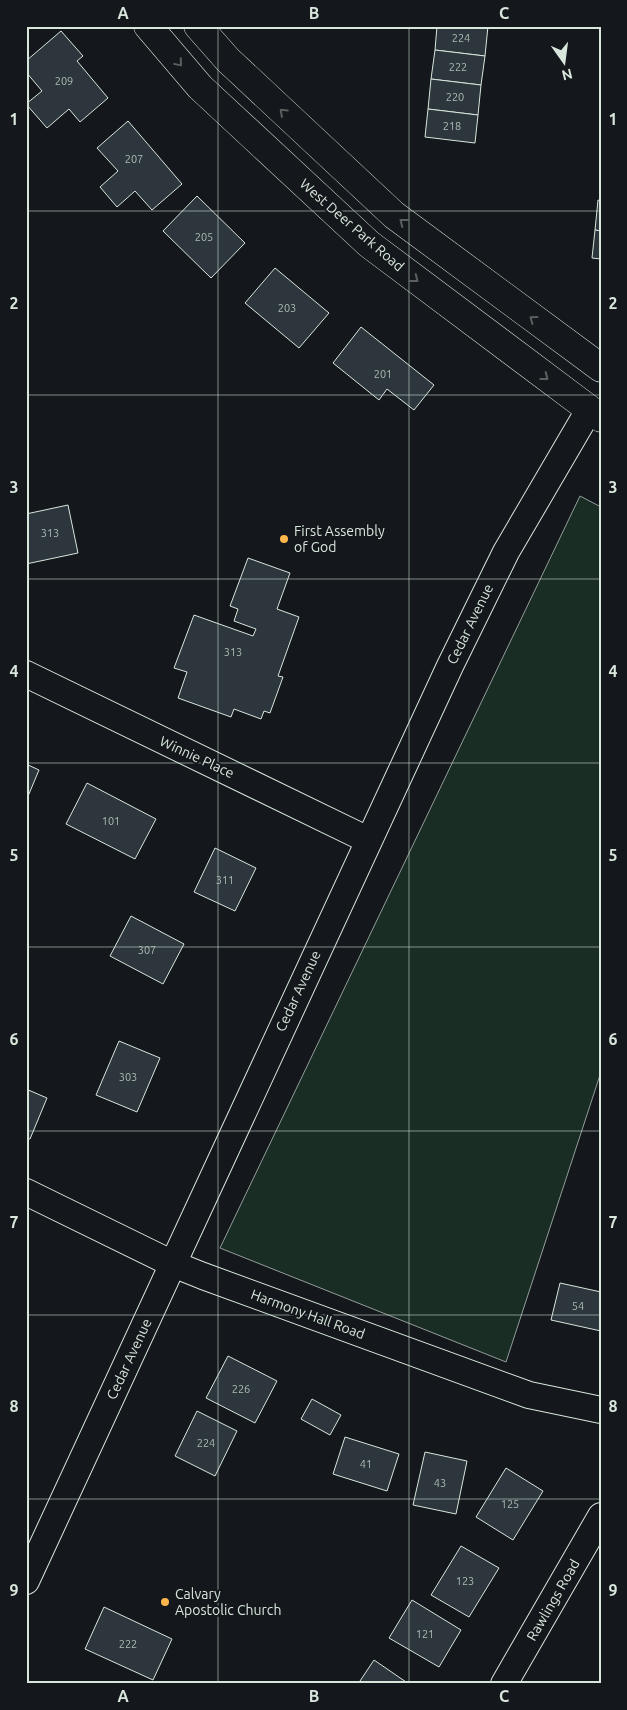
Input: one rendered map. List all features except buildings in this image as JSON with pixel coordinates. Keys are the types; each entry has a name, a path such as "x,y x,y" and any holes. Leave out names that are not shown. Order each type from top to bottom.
{"street":[{"name":"West Deer Park Road","path":"148,26 200,87 369,244 595,414"},
{"path":"198,26 228,60 394,215 601,368"},
{"name":"Cedar Avenue","path":"26,1581 368,840 506,552 595,414"},
{"name":"Winnie Place","path":"26,674 368,840"},
{"name":"Harmony Hall Road","path":"26,1192 173,1264 529,1395 601,1410"},
{"name":"Rawlings Road","path":"504,1684 601,1516"}],"green space":[{"path":"580,496 601,507 601,1072 506,1362 220,1248"}],"place":[{"name":"First Assembly of God","path":"284,539"},
{"name":"Calvary Apostolic Church","path":"165,1602"}]}
